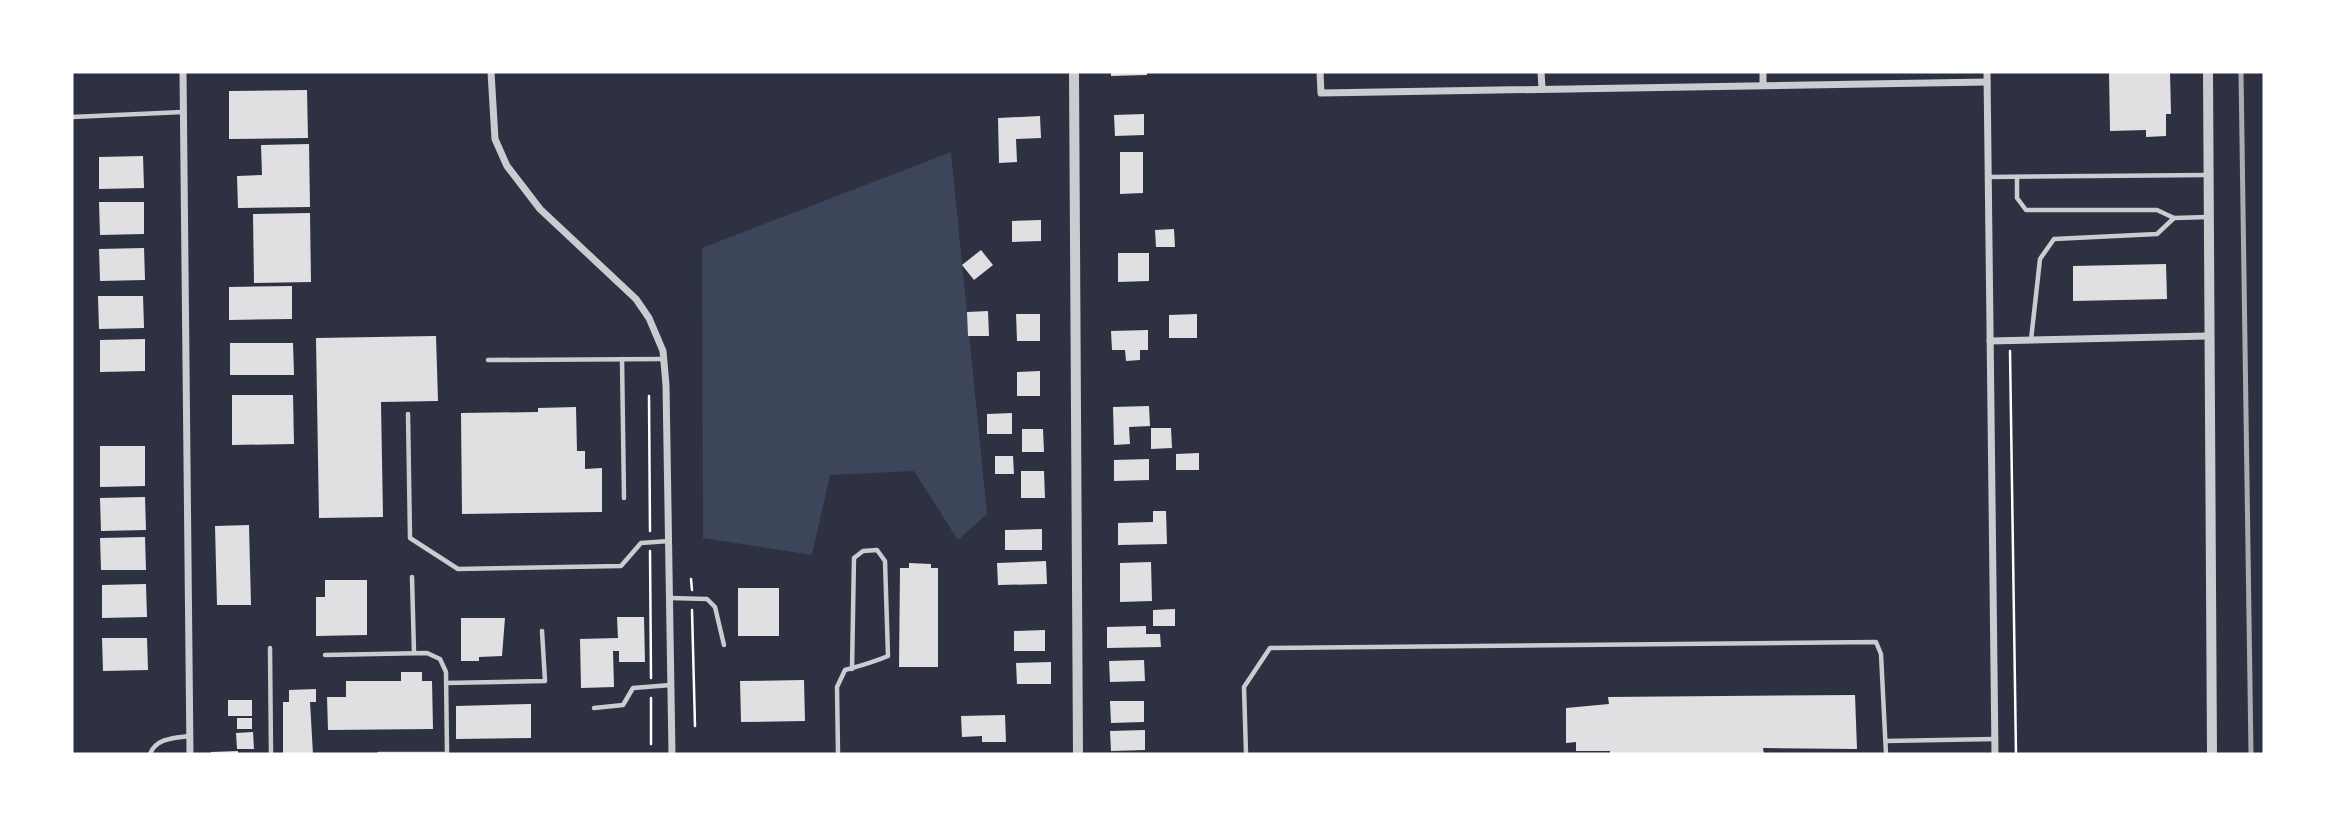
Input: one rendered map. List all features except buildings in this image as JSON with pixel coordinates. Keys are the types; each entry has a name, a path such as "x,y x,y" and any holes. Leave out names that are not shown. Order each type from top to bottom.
{"street":[{"path":"183,72 190,754"},
{"path":"491,72 495,139 507,166 540,209 636,299 649,318 664,359 672,754"},
{"path":"1074,72 1078,754"},
{"path":"1320,72 1321,93 1987,82"},
{"path":"1541,72 1542,88"},
{"path":"1763,72 1763,84"},
{"path":"1987,72 1995,754"},
{"path":"2208,72 2212,754"},
{"path":"1990,341 2208,336"}],"lane":[{"path":"72,117 183,112"},
{"path":"1988,177 2209,175"},
{"path":"2017,177 2017,198 2026,210 2157,210 2174,219 2209,217"},
{"path":"2031,340 2040,259 2054,239 2157,234 2174,219"},
{"path":"622,359 624,498"},
{"path":"488,360 664,359"},
{"path":"408,414 410,538 458,569 621,566 641,543 669,541"},
{"path":"838,754 838,687 845,670 852,668 888,656 885,561 877,550 863,551 854,558 852,668"},
{"path":"412,577 414,653"},
{"path":"670,598 706,599 715,607 724,646"},
{"path":"446,683 545,681 542,631"},
{"path":"1246,754 1244,687 1270,648 1876,642 1881,654 1886,754"},
{"path":"270,648 271,754"},
{"path":"325,655 427,653 440,659 446,672 447,754 379,754"},
{"path":"594,708 623,705 633,688 672,685"},
{"path":"150,754 153,747 166,739 190,736"},
{"path":"1886,741 1995,739"}],"path":[{"path":"2009,340 2016,754"},
{"path":"649,396 651,744"},
{"path":"691,579 695,726"}],"shaded area":[{"path":"951,152 987,514 958,540 914,471 830,475 812,555 703,538 702,248"}],"railway":[{"path":"2241,72 2251,754"}]}
